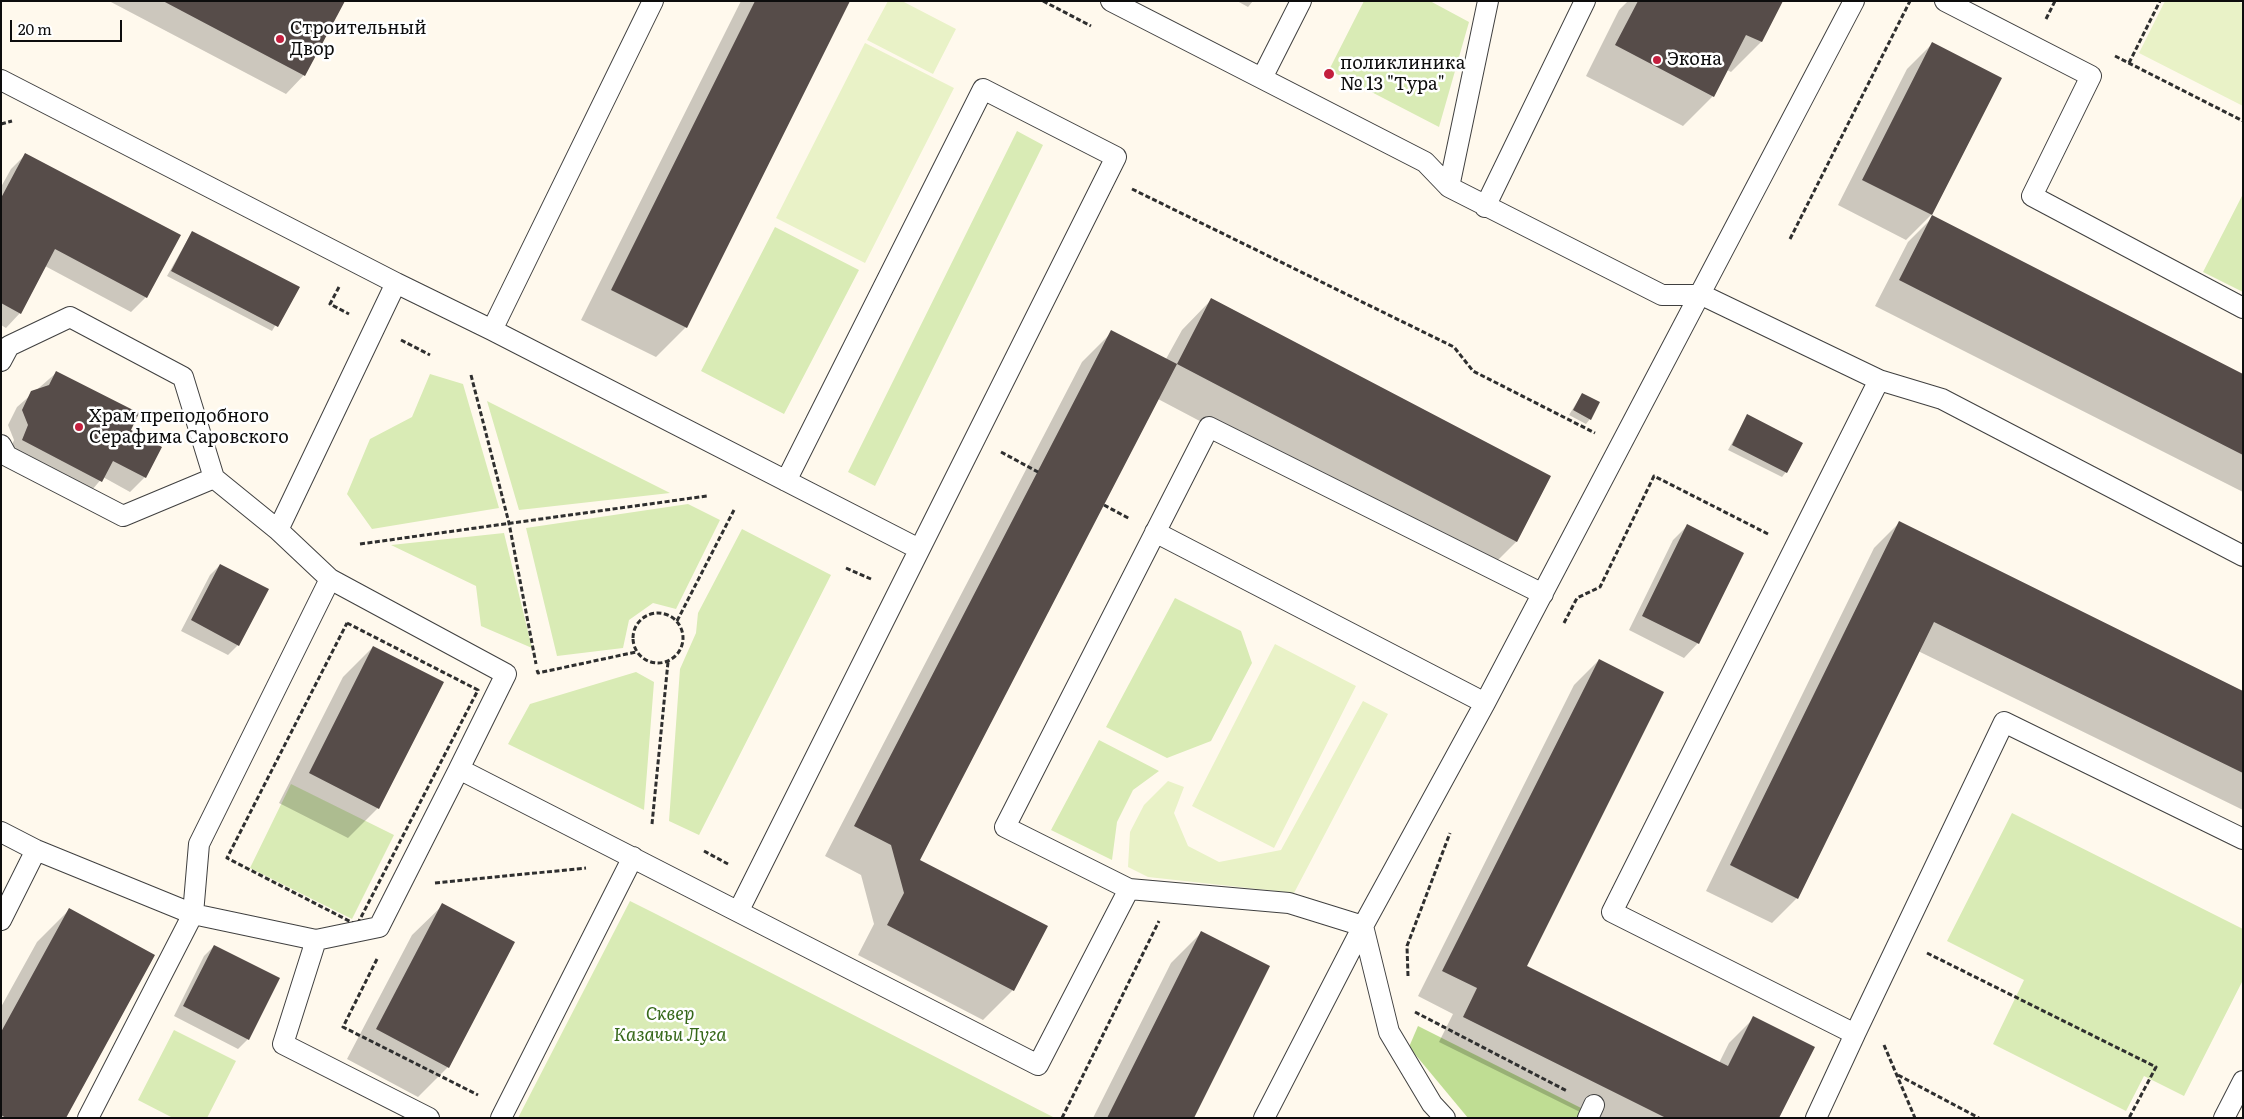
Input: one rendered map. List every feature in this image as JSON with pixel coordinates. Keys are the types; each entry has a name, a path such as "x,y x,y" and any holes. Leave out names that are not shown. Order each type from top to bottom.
{"lane":[{"path":"492,330 652,1"},
{"path":"1111,1 1425,162 1449,187 1485,207 1662,295 1702,295 1879,380 1942,400 2243,556"},
{"path":"1262,78 1301,1"},
{"path":"1449,187 1488,1"},
{"path":"1485,207 1585,1"},
{"path":"1264,1118 1363,926 1485,703 1620,445 1702,295 1751,194 1854,1"},
{"path":"1945,1 2091,76 2032,196 2243,308"},
{"path":"1,80 919,549"},
{"path":"739,910 1116,157 983,89 786,482"},
{"path":"278,530 396,283"},
{"path":"1,361 8,346 70,317 183,377 214,478 278,530 330,579 506,674 460,770 379,927 316,940 193,914 36,850 1,832"},
{"path":"1855,1034 1612,912 1879,380"},
{"path":"1363,926 1289,903 1129,889 1006,827 1209,427 1543,594"},
{"path":"1,445 7,456 124,516 214,478"},
{"path":"1155,532 1485,703"},
{"path":"88,1118 193,914 199,844 330,579"},
{"path":"1816,1118 2004,722 2243,839"},
{"path":"460,770 739,910 1038,1065 1129,889"},
{"path":"1,920 36,850"},
{"path":"501,1118 634,857"},
{"path":"1363,926 1389,1032 1432,1104 1445,1118"},
{"path":"316,940 283,1044 428,1118"},
{"path":"2224,1118 2243,1080"}],"path":[{"path":"1790,239 1910,1"},
{"path":"2129,63 2160,1"},
{"path":"2112,55 2243,121"},
{"path":"1,124 18,119"},
{"path":"1130,188 1454,347 1473,371 1620,445"},
{"path":"471,375 509,523 538,673 636,652"},
{"path":"975,438 1038,472"},
{"path":"1563,624 1577,598 1600,587 1654,476 1794,548"},
{"path":"360,544 707,496"},
{"path":"677,621 734,510"},
{"path":"656,613 664,613 677,621 682,628 683,644 680,651 668,662 659,664 650,662 636,652 633,635 640,620 656,613"},
{"path":"347,623 478,690 357,926 226,858 347,623"},
{"path":"652,824 668,662"},
{"path":"1409,982 1407,946 1452,828"},
{"path":"704,851 755,878"},
{"path":"432,884 598,867 615,894"},
{"path":"1062,1118 1160,919"},
{"path":"1926,952 2156,1067 2129,1118"},
{"path":"378,956 343,1027 478,1097 482,1088"},
{"path":"1395,1041 1410,1010 1591,1111"},
{"path":"1884,1044 1916,1118"},
{"path":"1897,1075 1979,1118"}],"green space":[{"path":"888,1 902,1 956,29 933,74 867,40"},
{"path":"1364,1 1430,1 1469,22 1439,127 1329,70"},
{"path":"2165,1 2237,1 2243,4 2243,106 2139,53"},
{"path":"865,43 954,88 865,263 776,218"},
{"path":"1017,131 1043,145 875,486 848,472"},
{"path":"2243,194 2243,292 2203,272"},
{"path":"775,227 859,270 784,414 701,371"},
{"path":"430,374 463,384 499,508 372,529 347,494 370,439 412,417"},
{"path":"487,401 670,493 519,510"},
{"path":"688,504 720,520 676,609 653,603 629,620 623,648 557,656 526,528"},
{"path":"742,529 831,575 699,835 669,821 680,669 696,633 698,613"},
{"path":"504,533 532,648 481,626 476,586 391,545"},
{"path":"1175,598 1241,631 1252,663 1211,741 1167,758 1106,727"},
{"path":"1275,644 1356,686 1274,848 1192,806"},
{"path":"636,672 654,682 644,810 508,744 530,704"},
{"path":"1363,701 1388,714 1294,893 1148,877 1128,867 1130,832 1144,805 1168,781 1184,787 1174,813 1188,846 1219,862 1281,850"},
{"path":"1099,740 1159,771 1133,790 1117,822 1112,860 1051,830"},
{"path":"291,784 394,835 352,919 250,868"},
{"path":"2012,813 2243,929 2243,980 2184,1096 2144,1076 2126,1111 1993,1044 2024,980 1947,941"},
{"name":"Сквер Казачьи Луга","path":"630,901 654,913 1055,1118 518,1118"},
{"path":"1418,1026 1601,1118 1468,1118 1409,1047"},
{"path":"174,1030 236,1061 207,1118 173,1118 138,1100"}],"building":[{"name":"Строительный Двор","path":"163,1 345,1 305,76"},
{"path":"755,1 850,1 687,328 611,290"},
{"path":"1638,1 1783,1 1762,42 1746,35 1714,97 1615,45"},
{"path":"1932,42 2002,78 1932,215 1862,180"},
{"path":"25,153 181,235 147,298 55,249 21,314 1,303 1,198"},
{"path":"1932,215 2243,374 2243,455 1899,280"},
{"path":"192,231 300,287 278,327 171,271"},
{"path":"1211,298 1551,476 1517,542 1177,364"},
{"path":"1111,330 1177,364 920,860 1048,926 1014,991 887,925 904,893 891,845 854,826"},
{"name":"Храм преподобного Серафима Саровского","path":"56,371 139,413 131,430 162,447 146,478 113,461 102,482 22,440 28,425 22,410 31,391 49,385"},
{"path":"1582,393 1600,402 1591,420 1573,410"},
{"path":"1747,414 1803,443 1787,473 1732,445"},
{"path":"1899,521 2243,691 2243,773 1934,622 1798,899 1730,865"},
{"path":"1687,524 1744,553 1699,644 1642,616"},
{"path":"220,564 269,589 239,646 191,620"},
{"path":"373,646 444,682 379,809 309,773"},
{"path":"1599,659 1664,692 1527,966 1728,1066 1753,1016 1815,1047 1779,1118 1666,1118 1463,1017 1477,988 1442,971"},
{"path":"442,903 515,942 449,1068 376,1029"},
{"path":"69,908 155,955 66,1118 6,1118 1,1115 1,1032"},
{"path":"1201,931 1270,966 1194,1118 1107,1118"},
{"path":"214,945 280,978 249,1040 183,1006"}],"place":[{"name":"Строительный Двор","path":"280,39"},
{"name":"Экона","path":"1657,60"},
{"name":"поликлиника № 13 \"Тура\"","path":"1329,74"},
{"name":"Храм преподобного Серафима Саровского","path":"79,427"}]}
